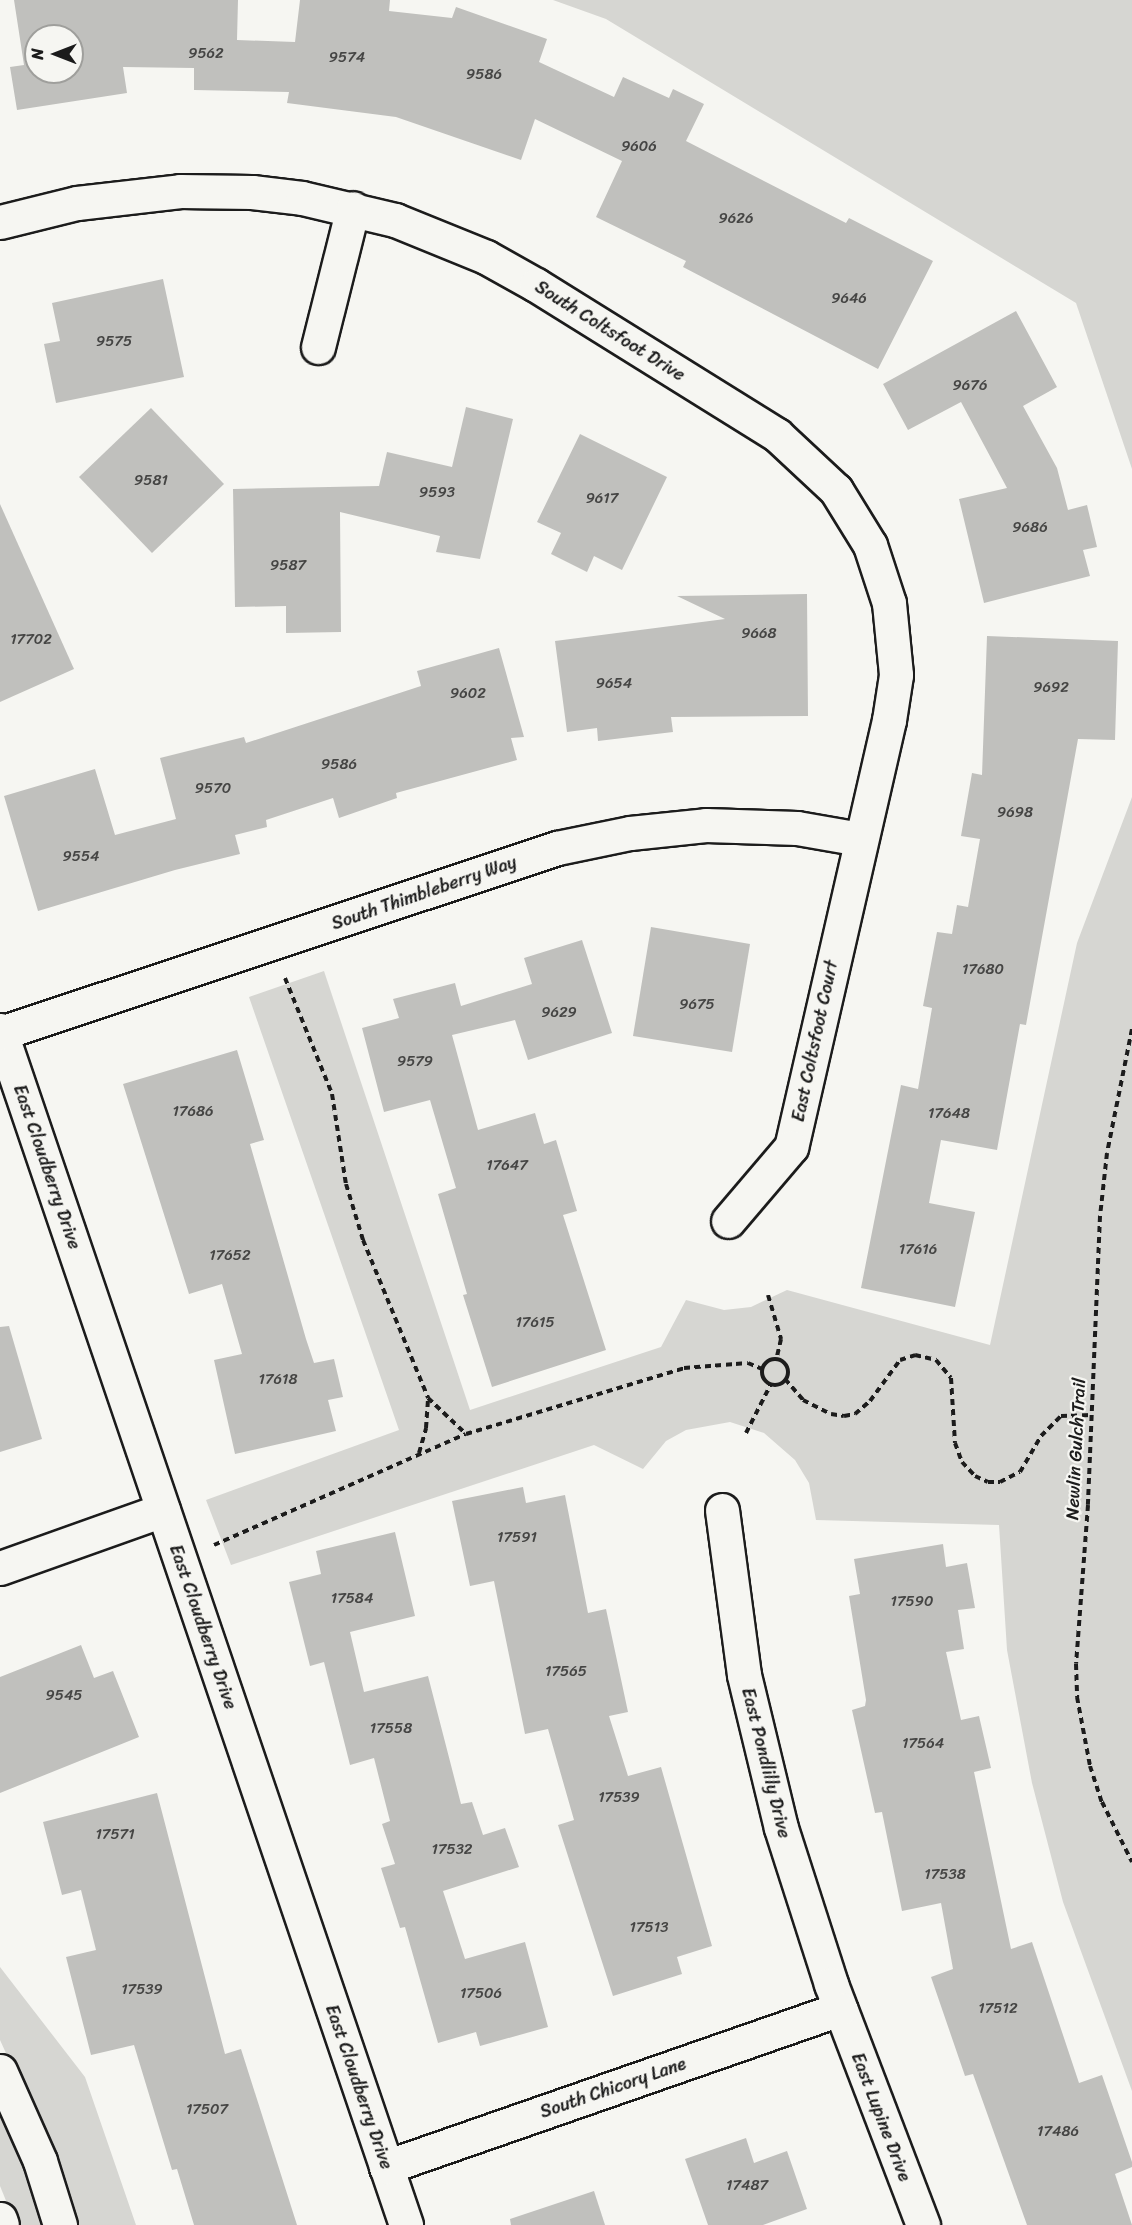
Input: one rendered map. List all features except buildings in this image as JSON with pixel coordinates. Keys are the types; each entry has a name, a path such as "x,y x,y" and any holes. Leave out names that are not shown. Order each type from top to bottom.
{"street":[{"name":"South Coltsfoot Drive","path":"0,222 77,203 180,191 252,192 353,208 443,238 536,285 777,435 836,490 870,545 889,603 896,675 889,720 860,839"},
{"path":"318,347 353,208"},
{"name":"South Thimbleberry Way","path":"1,1031 556,848 650,830 706,825 797,828 860,839"},
{"name":"East Coltsfoot Court","path":"728,1221 791,1147 860,839"},
{"name":"East Cloudberry Drive","path":"1,1031 406,2225"},
{"path":"0,1568 163,1510"},
{"name":"East Pondlilly Drive","path":"722,1510 732,1606 762,1755 840,2009"},
{"name":"South Chicory Lane","path":"386,2167 840,2009"},
{"name":"East Lupine Drive","path":"840,2009 923,2225"},
{"path":"0,2071 40,2161 60,2225"},
{"path":"0,2219 2,2225"}],"path":[{"path":"285,978 332,1094 351,1207 429,1398 466,1434"},
{"name":"Newlin Gulch Trail","path":"1132,1029 1114,1110 1102,1195 1092,1415 1076,1664 1077,1697 1090,1766 1102,1802 1132,1863"},
{"path":"762,1369 776,1360 782,1339 768,1295"},
{"path":"776,1360 786,1367 785,1379 803,1400 831,1414 844,1416 855,1414 870,1401 900,1360 915,1355 936,1360 951,1378 955,1443 962,1462 975,1476 988,1482 1000,1482 1020,1472 1041,1436 1061,1416 1092,1415"},
{"path":"213,1545 418,1453 466,1434 684,1368 748,1363 762,1369"},
{"path":"762,1369 764,1380 771,1384"},
{"path":"746,1433 771,1384 785,1379"},
{"path":"418,1453 426,1428 429,1398"}],"shaded area":[{"path":"553,0 1132,0 1132,469 1076,303 606,19"},
{"path":"1132,797 1132,2091 1063,1902 1032,1783 1007,1650 999,1525 816,1520 809,1483 795,1460 764,1433 730,1422 686,1430 666,1441 643,1469 594,1445 231,1565 206,1500 399,1430 249,997 324,971 470,1410 661,1347 686,1300 724,1310 751,1307 787,1290 990,1345 1077,943"},
{"path":"0,1967 85,2077 136,2225 78,2225 56,2163 0,2040"},
{"path":"0,2103 46,2225 16,2225 0,2186"}]}
